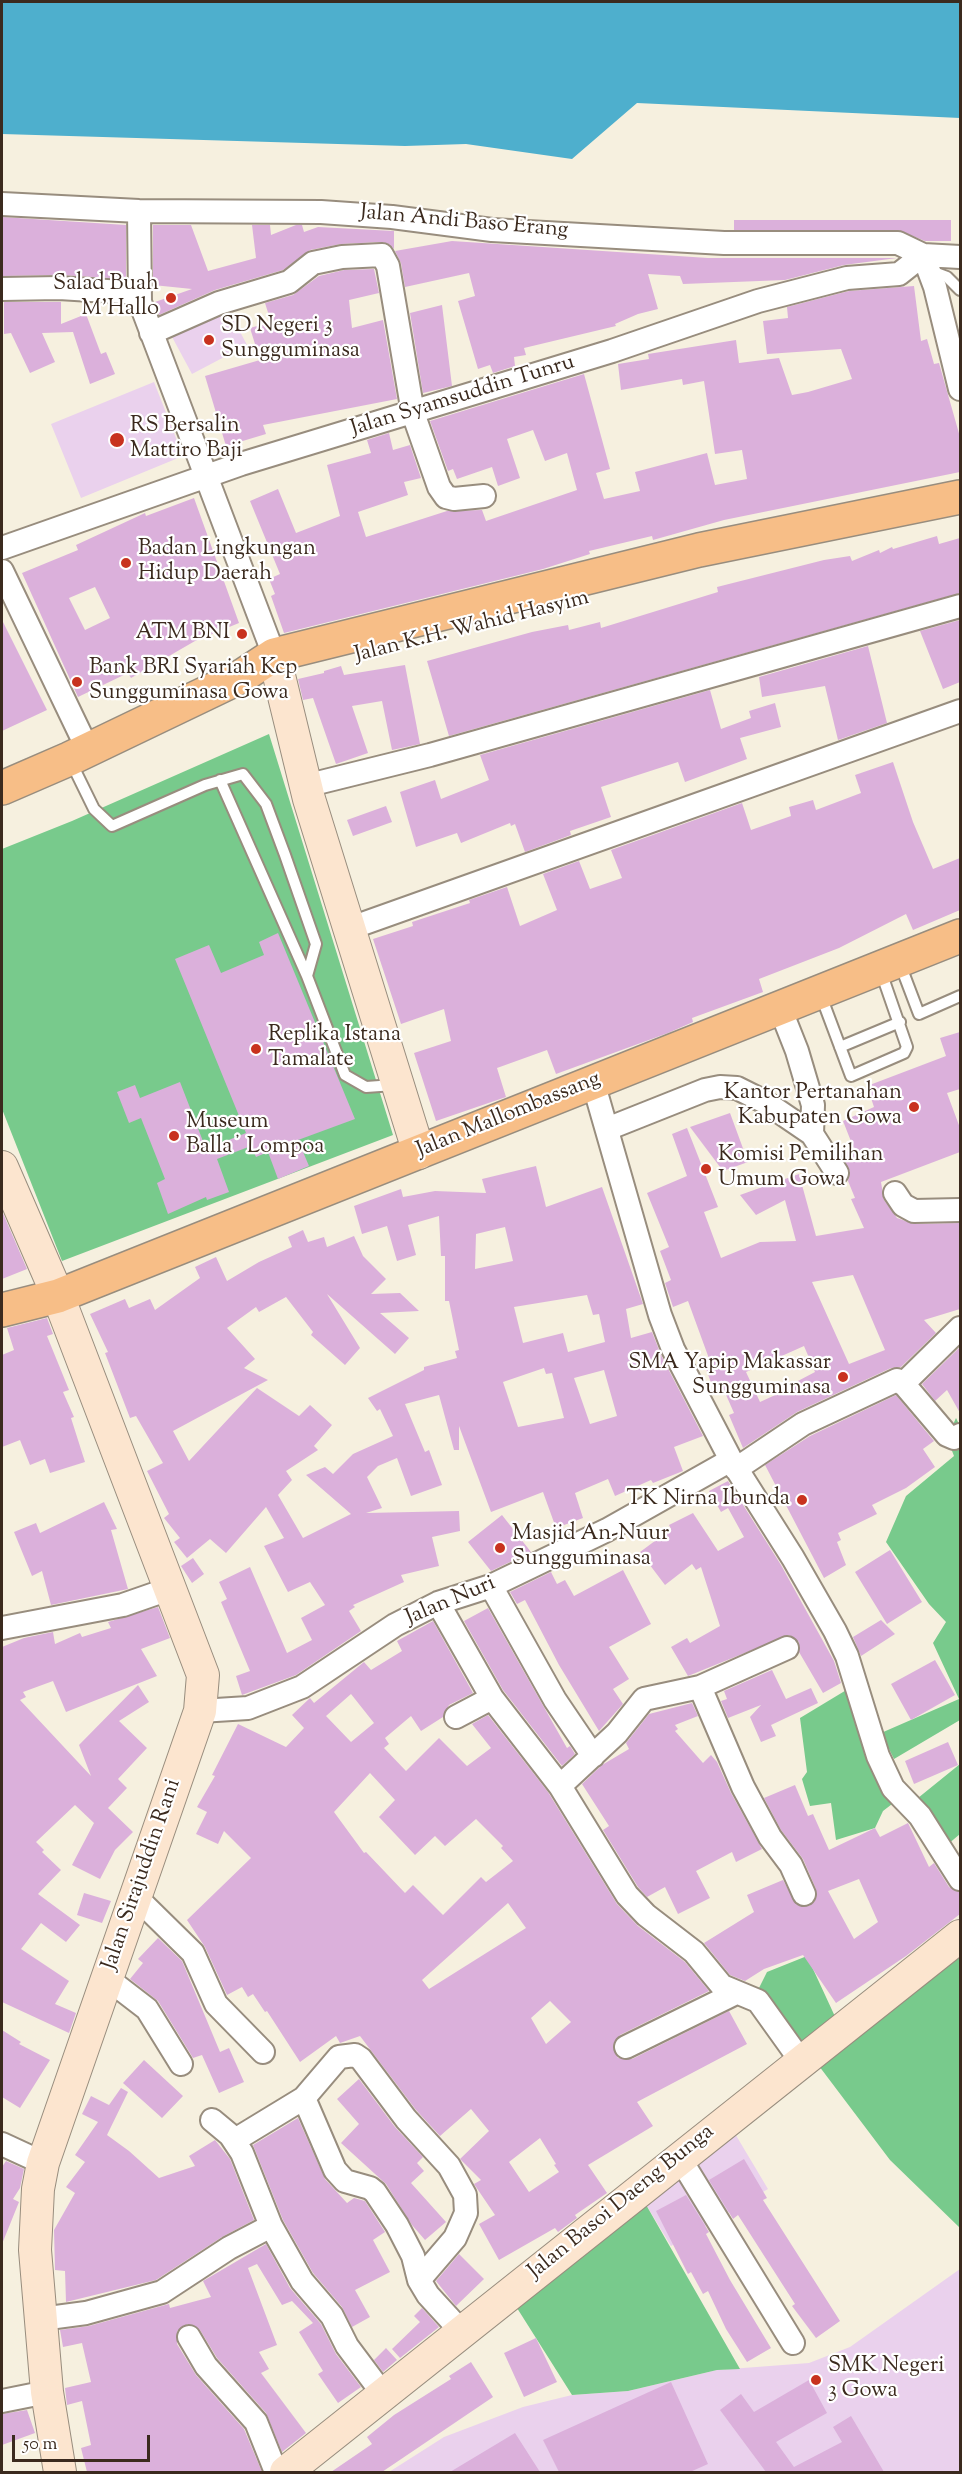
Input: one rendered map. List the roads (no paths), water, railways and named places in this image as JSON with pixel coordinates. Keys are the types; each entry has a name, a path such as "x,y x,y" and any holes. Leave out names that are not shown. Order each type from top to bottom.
{"highway":[{"name":"Jalan K.H. Wahid Hasyim","path":"277,666 699,550 960,497"},
{"name":"Jalan K.H. Wahid Hasyim","path":"277,666 703,570 960,517"},
{"path":"2,788 78,755 242,676 277,666"},
{"name":"Jalan Mallombassang","path":"2,1310 58,1296 593,1082 787,1024 823,1001 891,972 960,936"}],"street":[{"name":"Jalan Andi Baso Erang","path":"2,204 139,212 321,212 392,217 492,230 723,243 898,243 927,263"},
{"path":"139,212 139,293 151,333 277,666 305,786 419,1153"},
{"path":"151,333 219,303 289,282 313,263 342,257 382,255 388,266 412,413 439,487 446,496 454,499 484,496"},
{"path":"960,256 927,263 960,389"},
{"name":"Jalan Syamsuddin Tunru","path":"2,548 206,477 612,351 758,301 847,278 899,274 927,263"},
{"path":"2,289 59,288 139,293"},
{"path":"2,571 78,755"},
{"path":"305,786 430,755 960,606"},
{"path":"348,929 960,711"},
{"path":"787,1024 813,1105 812,1134"},
{"path":"593,1082 666,1332 689,1383 733,1464 794,1558 848,1656 878,1756 893,1788 920,1816 960,1879"},
{"path":"607,1129 720,1087 738,1088 765,1102 812,1134 837,1173"},
{"name":"Jalan Sirajuddin Rani","path":"2,1167 58,1296 203,1675 200,1711 43,2163 34,2229 47,2392 60,2472"},
{"path":"895,1193 903,1205 914,1211 960,1210"},
{"path":"951,1432 903,1384 960,1328"},
{"name":"Jalan Nuri","path":"200,1711 248,1708 302,1687 377,1636 438,1603 491,1586 607,1530 733,1464 803,1424 897,1380 903,1384"},
{"path":"491,1586 555,1700 593,1756"},
{"path":"2,1628 123,1605 169,1589"},
{"path":"438,1603 492,1698 560,1786 637,1906 694,1952 722,1986 736,1993 749,1995 758,2001 801,2061"},
{"path":"560,1786 617,1733 644,1699 700,1687 787,1648"},
{"path":"700,1687 743,1787 770,1837 791,1865 804,1894"},
{"path":"456,1717 492,1698"},
{"path":"136,1897 193,1953 216,2004 263,2052"},
{"name":"Jalan Basoi Daeng Bunga","path":"285,2472 960,1936"},
{"path":"108,1979 147,2009 181,2064"},
{"path":"626,2047 736,1993"},
{"path":"235,2140 304,2098 339,2057 355,2055 449,2166 465,2195 466,2213 455,2238 420,2280"},
{"path":"304,2098 335,2170 345,2181 364,2186 375,2193 397,2225 413,2256 420,2280 428,2295 461,2331"},
{"path":"212,2120 235,2140 271,2226 302,2282 332,2316 347,2346 383,2394"},
{"path":"2,2144 43,2163"},
{"path":"679,2157 793,2343"},
{"path":"41,2319 86,2313 162,2292 229,2248 271,2226"},
{"path":"189,2337 206,2366 251,2414 285,2472"},
{"path":"2,2401 47,2392"}],"lane":[{"path":"927,263 947,277 960,290"},
{"path":"78,755 94,809 112,826 220,780 243,774 266,804 316,945 307,976"},
{"path":"220,780 307,976 345,1075 366,1087 397,1085"},
{"path":"891,972 912,996 919,1014 960,996"},
{"path":"823,1001 851,1076 906,1052 907,1044 894,1008 891,972"},
{"path":"840,1047 900,1022"}],"water":[{"path":"2,2 960,2 960,118 637,103 572,159 466,144 405,146 2,134"}],"place":[{"name":"Salad Buah M'Hallo","path":"171,298"},
{"name":"SD Negeri 3 Sungguminasa","path":"209,340"},
{"name":"RS Bersalin Mattiro Baji","path":"117,440"},
{"name":"Badan Lingkungan Hidup Daerah","path":"126,563"},
{"name":"ATM BNI","path":"242,634"},
{"name":"Bank BRI Syariah Kcp Sungguminasa Gowa","path":"77,682"},
{"name":"Replika Istana Tamalate","path":"256,1049"},
{"name":"Kantor Pertanahan Kabupaten Gowa","path":"914,1107"},
{"name":"Museum Ballaʼ Lompoa","path":"174,1136"},
{"name":"Komisi Pemilihan Umum Gowa","path":"706,1169"},
{"name":"SMA Yapip Makassar Sungguminasa","path":"843,1377"},
{"name":"TK Nirna Ibunda","path":"802,1500"},
{"name":"Masjid An-Nuur Sungguminasa","path":"500,1548"},
{"name":"SMK Negeri 3 Gowa","path":"816,2380"}]}
